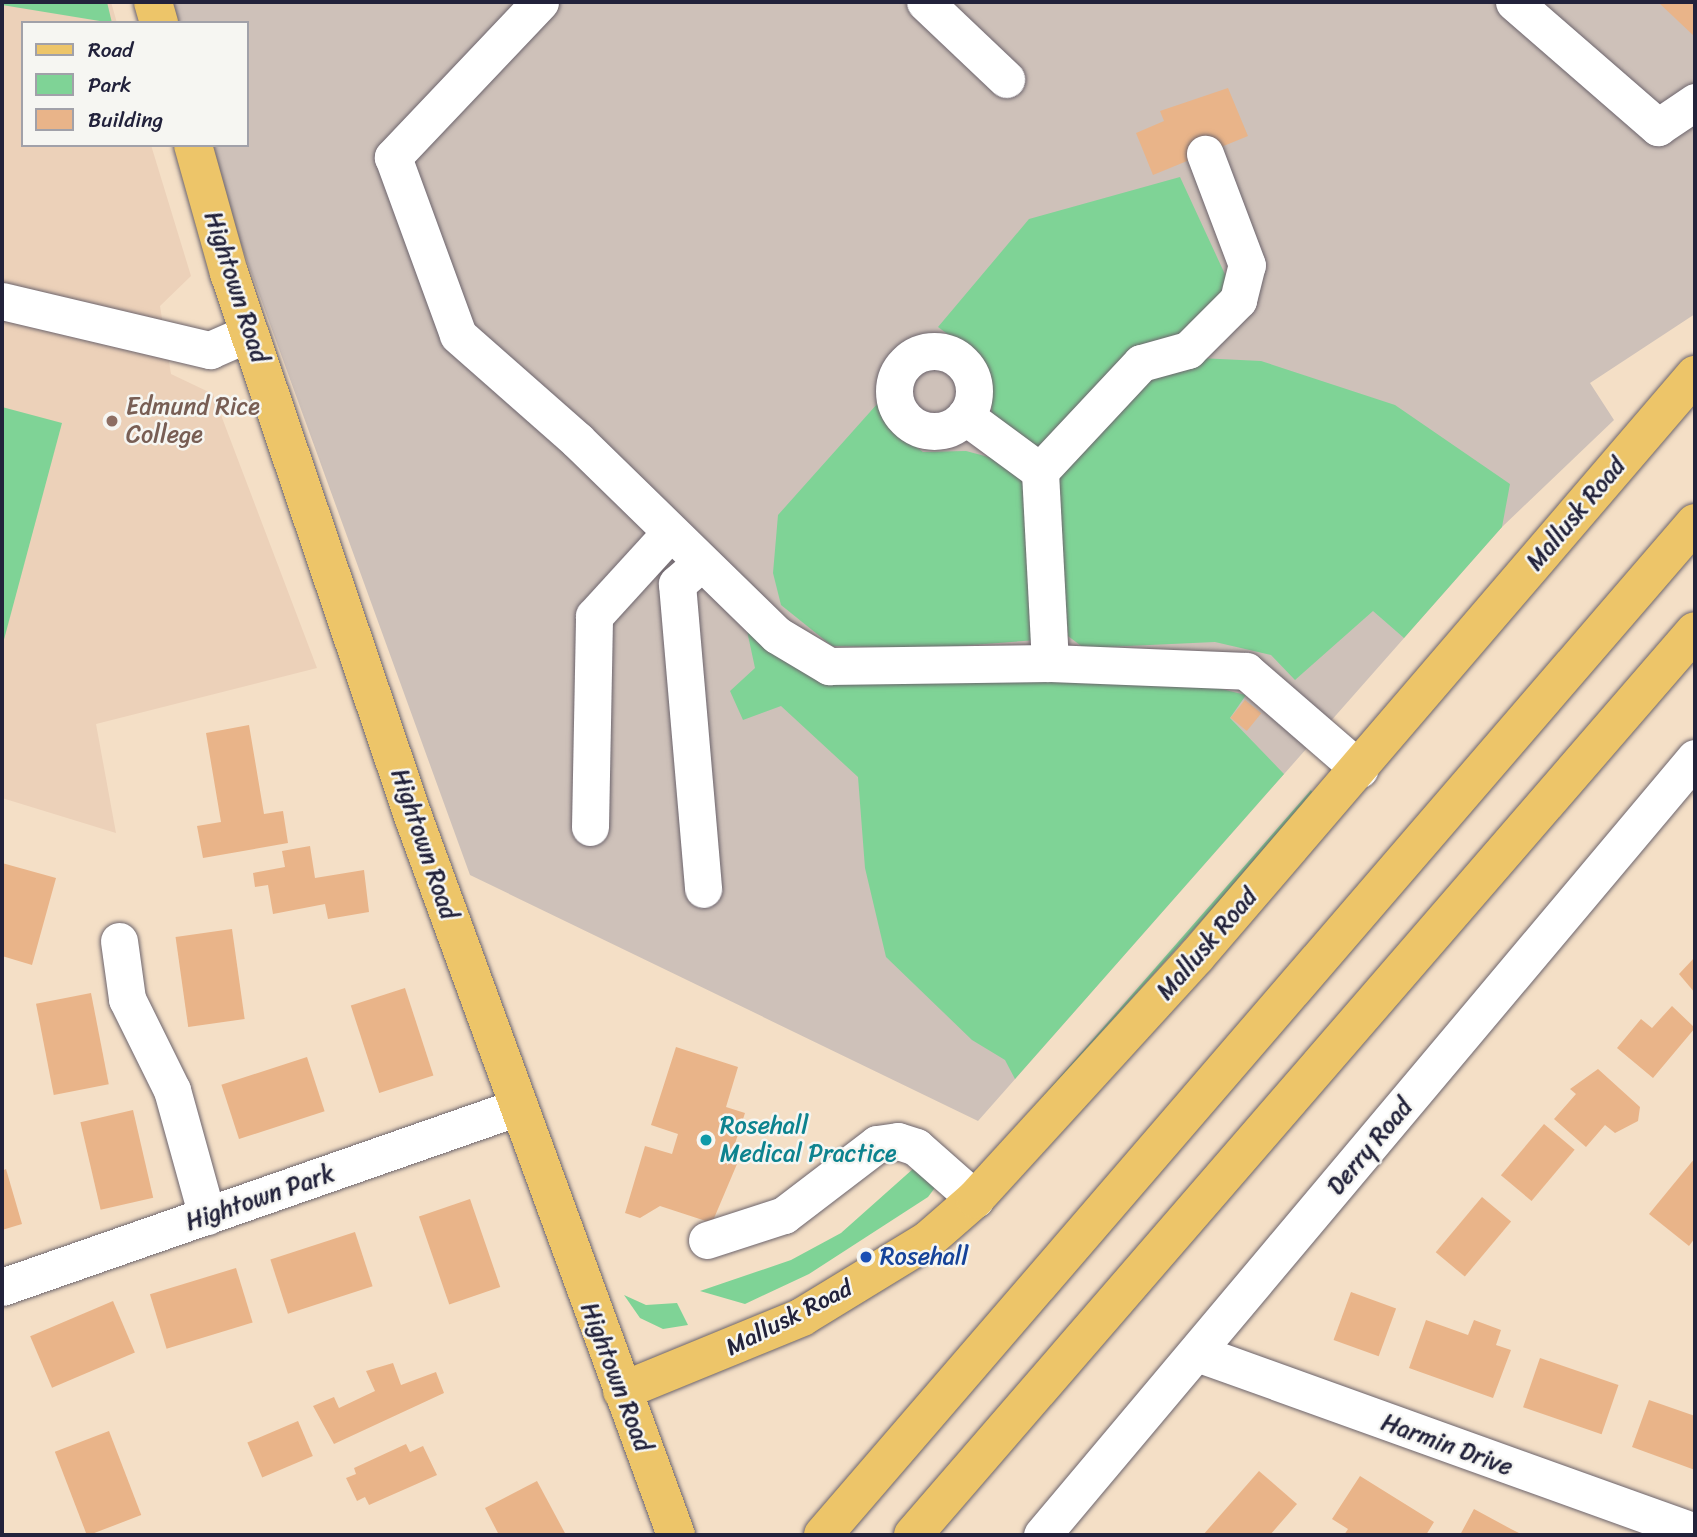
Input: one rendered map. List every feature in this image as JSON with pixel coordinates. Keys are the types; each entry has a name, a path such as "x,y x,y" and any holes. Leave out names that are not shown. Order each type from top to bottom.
{"main road":[{"path":"153,2 158,21"},
{"name":"Hightown Road","path":"194,147 249,333 518,1107 676,1535"},
{"name":"Mallusk Road","path":"622,1391 802,1317 928,1240 975,1199 1360,769 1695,375"},
{"path":"823,1535 1695,523"},
{"path":"913,1535 1695,631"}],"street":[{"path":"540,2 393,157 458,335 577,440 669,534 777,635 830,666 1050,663 1245,671 1360,769"},
{"path":"925,2 1006,79"},
{"path":"1514,2 1658,127 1695,102"},
{"path":"1050,663 1040,471 1141,363 1188,350 1238,300 1247,265 1205,155"},
{"path":"2,301 210,350 249,333"},
{"path":"965,416 1040,471"},
{"path":"590,827 594,616 669,534"},
{"path":"701,563 677,584 703,889"},
{"name":"Derry Road","path":"1042,1535 1199,1354 1695,758"},
{"path":"119,941 127,999 172,1090 207,1216"},
{"name":"Hightown Park","path":"2,1287 518,1107"},
{"path":"707,1240 783,1214 877,1144 898,1141 916,1147 975,1199"},
{"name":"Harmin Drive","path":"1199,1354 1659,1528 1695,1532"}],"shaded area":[{"name":"Edmund Rice College","path":"2,2 111,2 116,21 21,21 21,147 152,147 191,276 160,306 171,374 213,394 317,668 96,724 116,833 2,798"},
{"path":"153,2 1695,2 1695,314 1590,383 1614,420 1502,527 978,1121 470,875 206,147 248,147 248,21 160,21"}],"green space":[{"path":"2,2 107,2 112,21 100,21 2,5"},
{"path":"1180,177 1229,283 1206,328 1037,459 992,419 991,379 981,359 938,327 1029,219"},
{"path":"1199,358 1261,361 1395,405 1510,484 1502,527 1404,638 1373,611 1295,680 1271,655 1215,642 1084,648 1068,636 1057,473 1146,377"},
{"path":"878,403 891,412 894,430 923,452 966,451 1000,460 1028,483 1037,640 932,648 832,646 781,605 773,573 778,515"},
{"path":"2,407 62,423 2,647"},
{"path":"746,626 826,682 1176,678 1246,695 1230,718 1284,774 1015,1079 1005,1060 972,1040 886,957 865,868 858,777 781,706 743,720 730,691 755,668"},
{"path":"1311,790 1314,795 988,1159"},
{"path":"923,1160 940,1181 928,1197 809,1274 745,1304 700,1291 791,1260 841,1233"},
{"path":"624,1295 646,1305 677,1303 688,1325 663,1329 640,1318"}],"building":[{"path":"1658,2 1695,2 1695,37"},
{"path":"1228,88 1248,136 1153,175 1136,133 1164,121 1160,111"},
{"path":"1245,700 1261,713 1247,731 1231,718"},
{"path":"249,725 264,814 283,811 288,843 203,858 197,826 221,822 206,733"},
{"path":"310,846 315,878 364,870 369,912 328,919 325,904 273,914 268,885 255,887 253,873 285,867 282,851"},
{"path":"2,863 56,878 32,965 2,956"},
{"path":"232,929 245,1019 188,1027 176,937"},
{"path":"1695,957 1695,993 1679,974"},
{"path":"405,988 433,1075 379,1093 351,1006"},
{"path":"91,993 109,1084 54,1095 36,1004"},
{"path":"1672,1006 1695,1028 1653,1078 1617,1048 1641,1019 1652,1028"},
{"name":"Rosehall Medical Practice","path":"676,1047 738,1067 726,1107 745,1113 729,1162 737,1164 712,1223 660,1206 640,1218 625,1213 645,1146 672,1154 678,1134 651,1125"},
{"path":"307,1057 325,1111 239,1139 221,1085"},
{"path":"1598,1069 1640,1107 1638,1121 1615,1133 1605,1125 1586,1147 1554,1119 1576,1094 1570,1089"},
{"path":"133,1110 153,1198 101,1210 80,1122"},
{"path":"1544,1124 1575,1150 1532,1201 1501,1175"},
{"path":"1695,1158 1695,1238 1689,1246 1649,1214"},
{"path":"6,1169 22,1224 2,1230 2,1171"},
{"path":"1482,1197 1511,1221 1465,1277 1436,1252"},
{"path":"470,1199 500,1287 449,1305 419,1217"},
{"path":"355,1232 373,1286 288,1314 270,1260"},
{"path":"236,1268 253,1323 167,1349 150,1294"},
{"path":"1351,1292 1396,1308 1379,1356 1334,1340"},
{"path":"113,1301 135,1353 52,1388 30,1336"},
{"path":"1426,1320 1468,1335 1474,1320 1501,1330 1496,1345 1511,1350 1493,1398 1409,1368"},
{"path":"1540,1358 1618,1385 1602,1434 1523,1407"},
{"path":"393,1363 401,1385 436,1372 444,1393 334,1444 313,1406 334,1397 339,1408 375,1391 366,1371"},
{"path":"1649,1400 1695,1416 1695,1470 1632,1447"},
{"path":"298,1421 313,1456 262,1477 247,1442"},
{"path":"109,1431 141,1515 87,1535 55,1452"},
{"path":"406,1444 410,1452 423,1446 437,1475 369,1505 365,1497 357,1501 346,1478 356,1474 354,1468"},
{"path":"1259,1471 1297,1504 1270,1535 1203,1535"},
{"path":"1360,1476 1434,1522 1426,1535 1344,1535 1348,1529 1332,1519"},
{"path":"537,1481 566,1535 499,1535 485,1508"},
{"path":"1474,1509 1511,1529 1523,1535 1460,1535"}],"place":[{"name":"Edmund Rice College","path":"112,421"},
{"name":"Rosehall Medical Practice","path":"706,1140"},
{"name":"Rosehall","path":"866,1257"}]}
